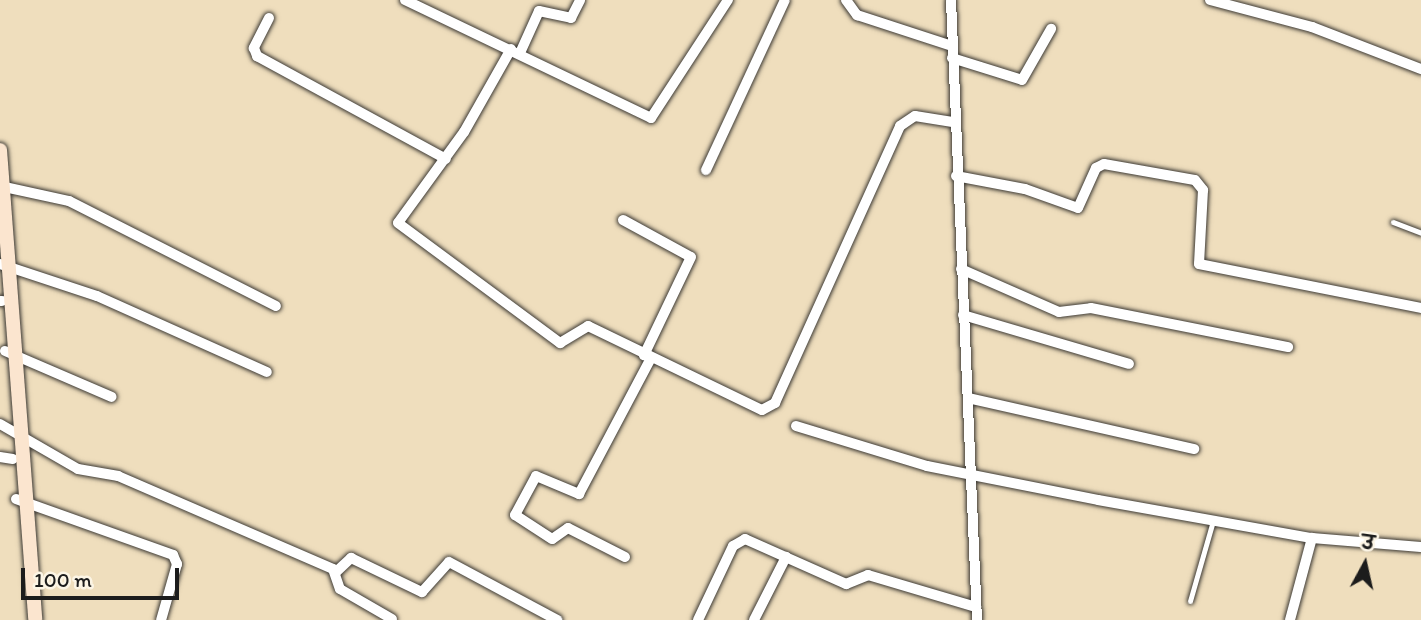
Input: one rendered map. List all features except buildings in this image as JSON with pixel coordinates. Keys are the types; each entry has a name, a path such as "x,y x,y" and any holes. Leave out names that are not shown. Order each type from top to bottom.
{"street":[{"path":"405,0 654,117 679,67 729,0"},
{"path":"580,0 572,18 539,11 446,159 398,216 400,225 560,342 588,326 770,410 900,127 915,116 953,122"},
{"path":"706,170 785,0"},
{"path":"846,0 857,15 952,46"},
{"path":"951,0 953,122 972,472 976,620"},
{"path":"1210,0 1312,27 1421,69"},
{"path":"269,18 254,48 257,56 446,159"},
{"path":"952,58 1022,80 1051,29"},
{"path":"0,150 10,353 10,427 7,458 21,500 25,620"},
{"path":"956,176 1025,189 1078,208 1096,168 1104,164 1195,180 1203,190 1199,264 1421,308"},
{"path":"1,186 69,201 276,306"},
{"path":"623,220 691,257 648,356 579,494 536,476 515,515 552,539 571,529 625,557"},
{"path":"4,264 267,372"},
{"path":"961,269 1059,312 1091,308 1287,347"},
{"path":"0,278 10,353"},
{"path":"963,314 1129,364"},
{"path":"10,353 112,397"},
{"path":"968,398 1194,449"},
{"path":"796,426 927,466 972,472 1312,538 1421,547"},
{"path":"10,427 35,620"},
{"path":"10,427 78,468 118,476 336,572"},
{"path":"21,500 173,555 177,564 161,620"},
{"path":"1290,620 1312,538"},
{"path":"698,620 737,541 786,557 846,584 868,575 976,607"},
{"path":"754,620 786,557"},
{"path":"336,572 351,558 422,592 449,562 557,620"},
{"path":"336,572 340,589 392,620"}],"lane":[{"path":"1393,222 1421,233"},
{"path":"1190,601 1214,518"}]}
